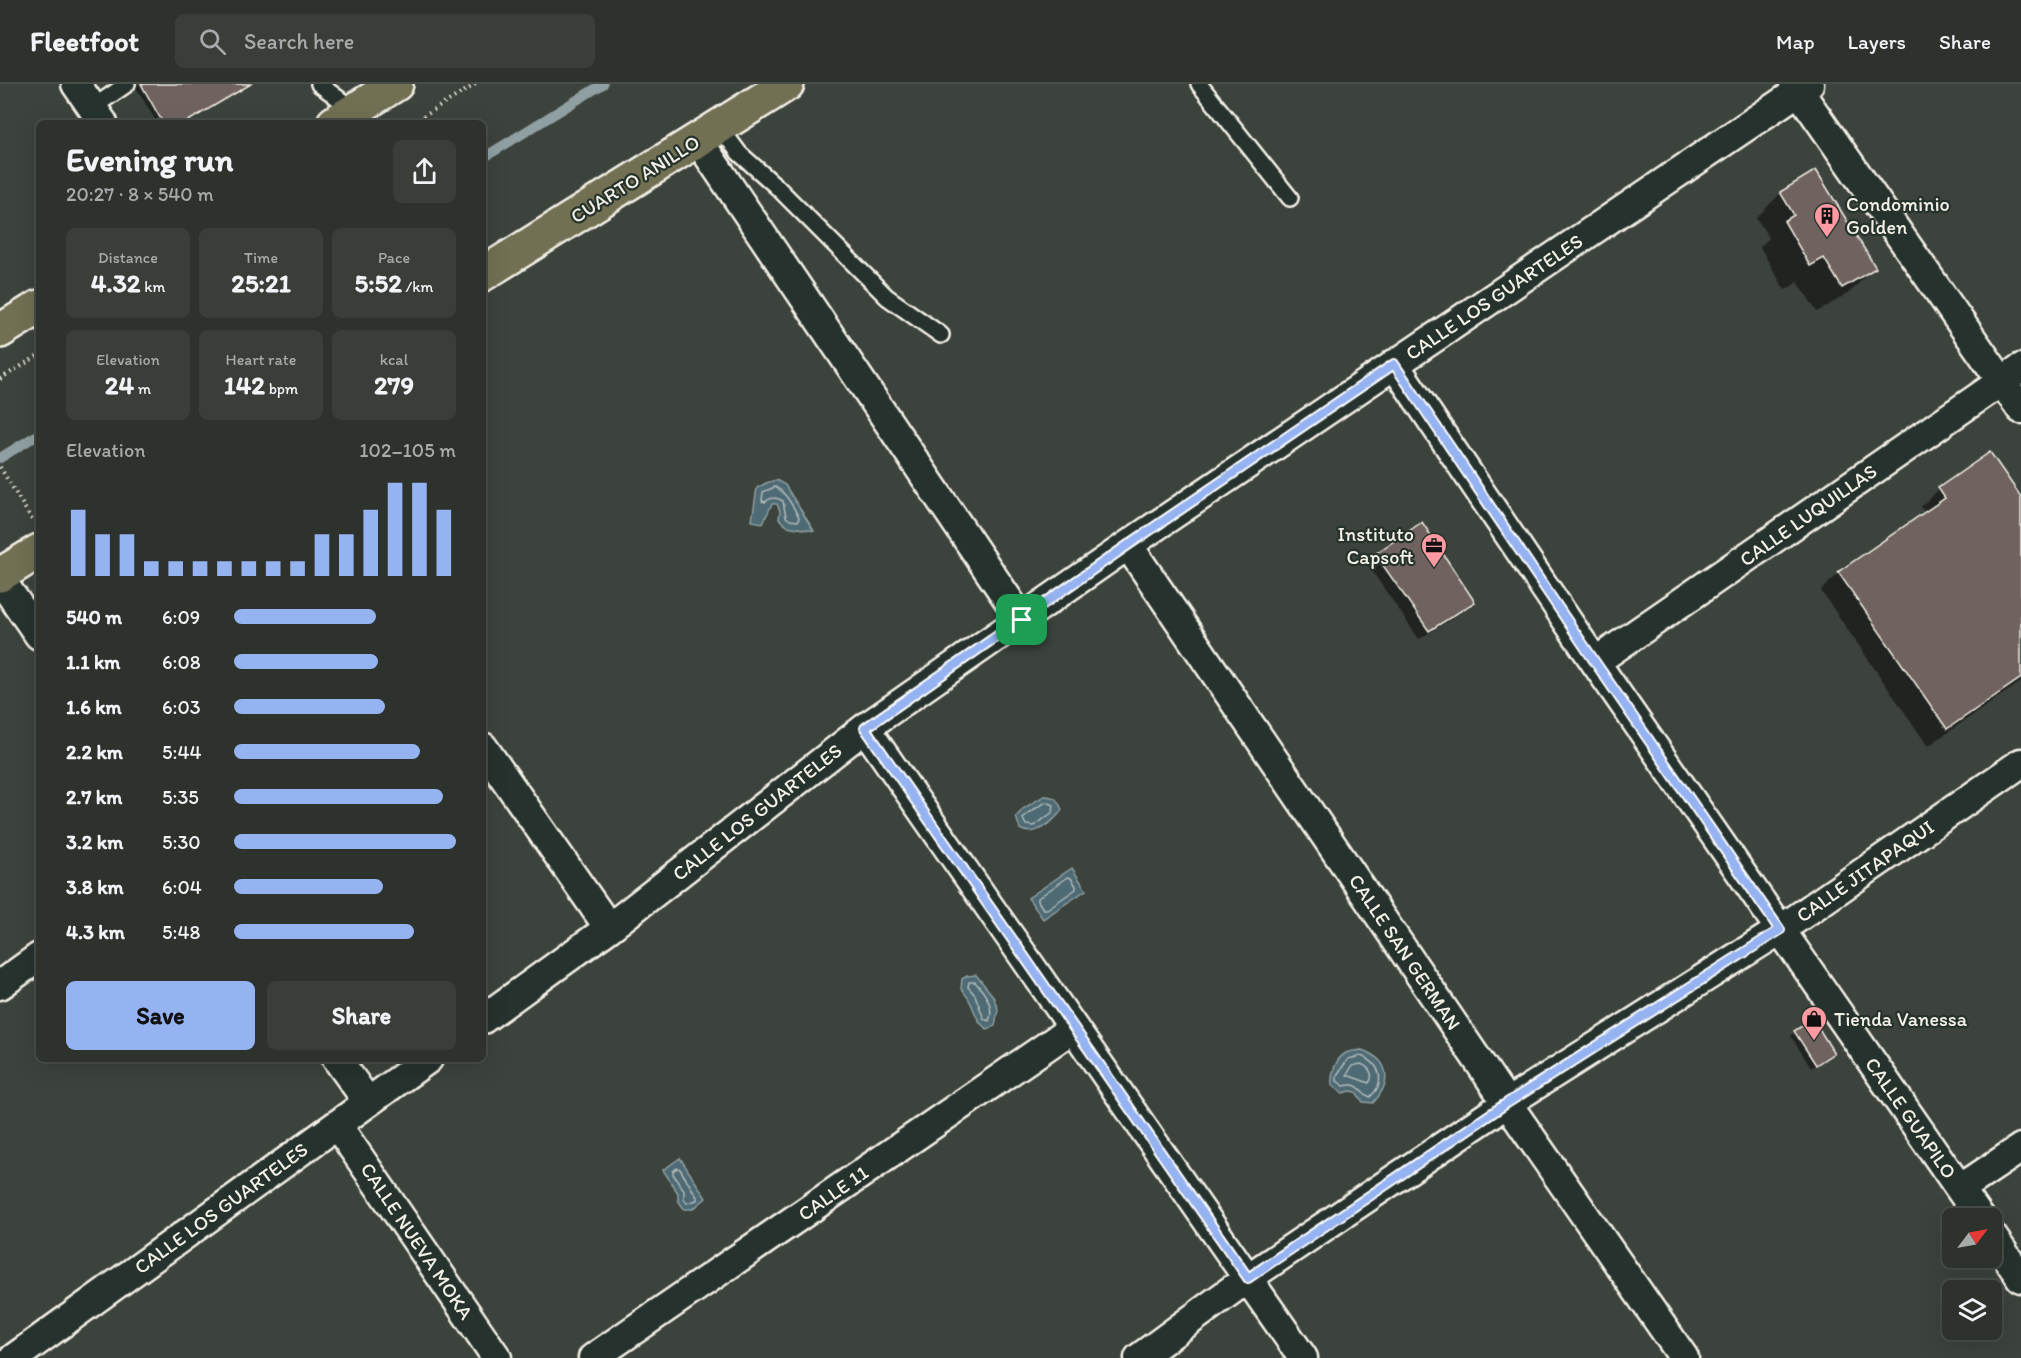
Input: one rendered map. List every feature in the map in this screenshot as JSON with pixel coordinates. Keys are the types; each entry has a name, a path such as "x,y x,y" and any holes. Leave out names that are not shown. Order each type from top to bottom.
{"highway":[{"path":"344,117 396,84"},
{"name":"CUARTO ANILLO","path":"486,272 787,84"},
{"path":"0,331 36,309"},
{"path":"0,577 36,553"}],"street":[{"path":"76,84 98,116"},
{"path":"1801,86 2011,375 2021,409"},
{"name":"CALLE LOS GUARTELES","path":"486,1017 609,928 865,728 1128,545 1801,86"},
{"path":"708,133 1022,620"},
{"name":"CALLE GUAPILO","path":"1394,364 1595,662 1973,1208"},
{"name":"CALLE LUQUILLAS","path":"1595,662 2011,375"},
{"name":"CALLE SAN GERMAN","path":"1128,545 1507,1103 1684,1358"},
{"path":"0,577 36,631"},
{"path":"865,728 1303,1358"},
{"path":"486,751 609,928"},
{"name":"CALLE JITAPAQUI","path":"1139,1358 1248,1278 1507,1103 1780,930 2021,763"},
{"path":"0,985 36,959"},
{"name":"CALLE 11","path":"593,1358 1073,1028"},
{"path":"340,1062 368,1102"},
{"name":"CALLE LOS GUARTELES","path":"14,1358 424,1062"},
{"name":"CALLE NUEVA MOKA","path":"337,1125 497,1358"},
{"path":"1960,1189 2021,1148"},
{"path":"2002,1250 2021,1278"}],"lane":[{"path":"98,116 127,84"},
{"path":"319,84 344,117"},
{"path":"1199,84 1290,198"},
{"path":"708,133 739,153 776,186 887,297 941,335"}],"path":[{"path":"418,120 476,84"},
{"path":"0,379 36,357"},
{"path":"0,466 28,514"}],"water":[{"path":"776,480 785,485 814,531 787,526 779,519 780,511 777,504 772,504 763,523 752,521 757,488"},
{"path":"1044,796 1056,799 1062,810 1049,824 1038,830 1032,832 1020,829 1016,817 1024,808"},
{"path":"1072,868 1086,890 1043,919 1028,898"},
{"path":"976,975 993,996 998,1009 995,1026 987,1029 982,1025 961,989 962,979"},
{"path":"1362,1050 1378,1060 1386,1072 1384,1087 1373,1103 1363,1102 1356,1092 1343,1093 1332,1085 1333,1072 1339,1059 1348,1052"},
{"path":"680,1158 706,1198 693,1209 684,1209 678,1200 678,1193 663,1170"}],"building":[{"path":"141,84 251,84 190,120 161,120"},
{"name":"Condominio Golden","path":"1816,170 1876,268 1842,288 1824,258 1810,266 1784,221 1794,215 1780,192"},
{"path":"1990,452 2021,497 2021,678 1947,729 1838,572 1945,498 1938,488"},
{"path":"1422,522 1475,602 1429,631 1375,554"},
{"name":"Tienda Vanessa","path":"1813,1019 1834,1053 1816,1065 1794,1031"}],"waterway":[{"path":"486,156 603,84"},
{"path":"0,458 36,436"}],"place":[{"name":"Condominio Golden","path":"1827,239"},
{"name":"Instituto Capsoft","path":"1434,569"},
{"name":"Tienda Vanessa","path":"1814,1042"}],"route":[{"path":"1394,364 1595,662 1780,930 1507,1103 1248,1278 865,728 1022,620 1394,364"}]}
